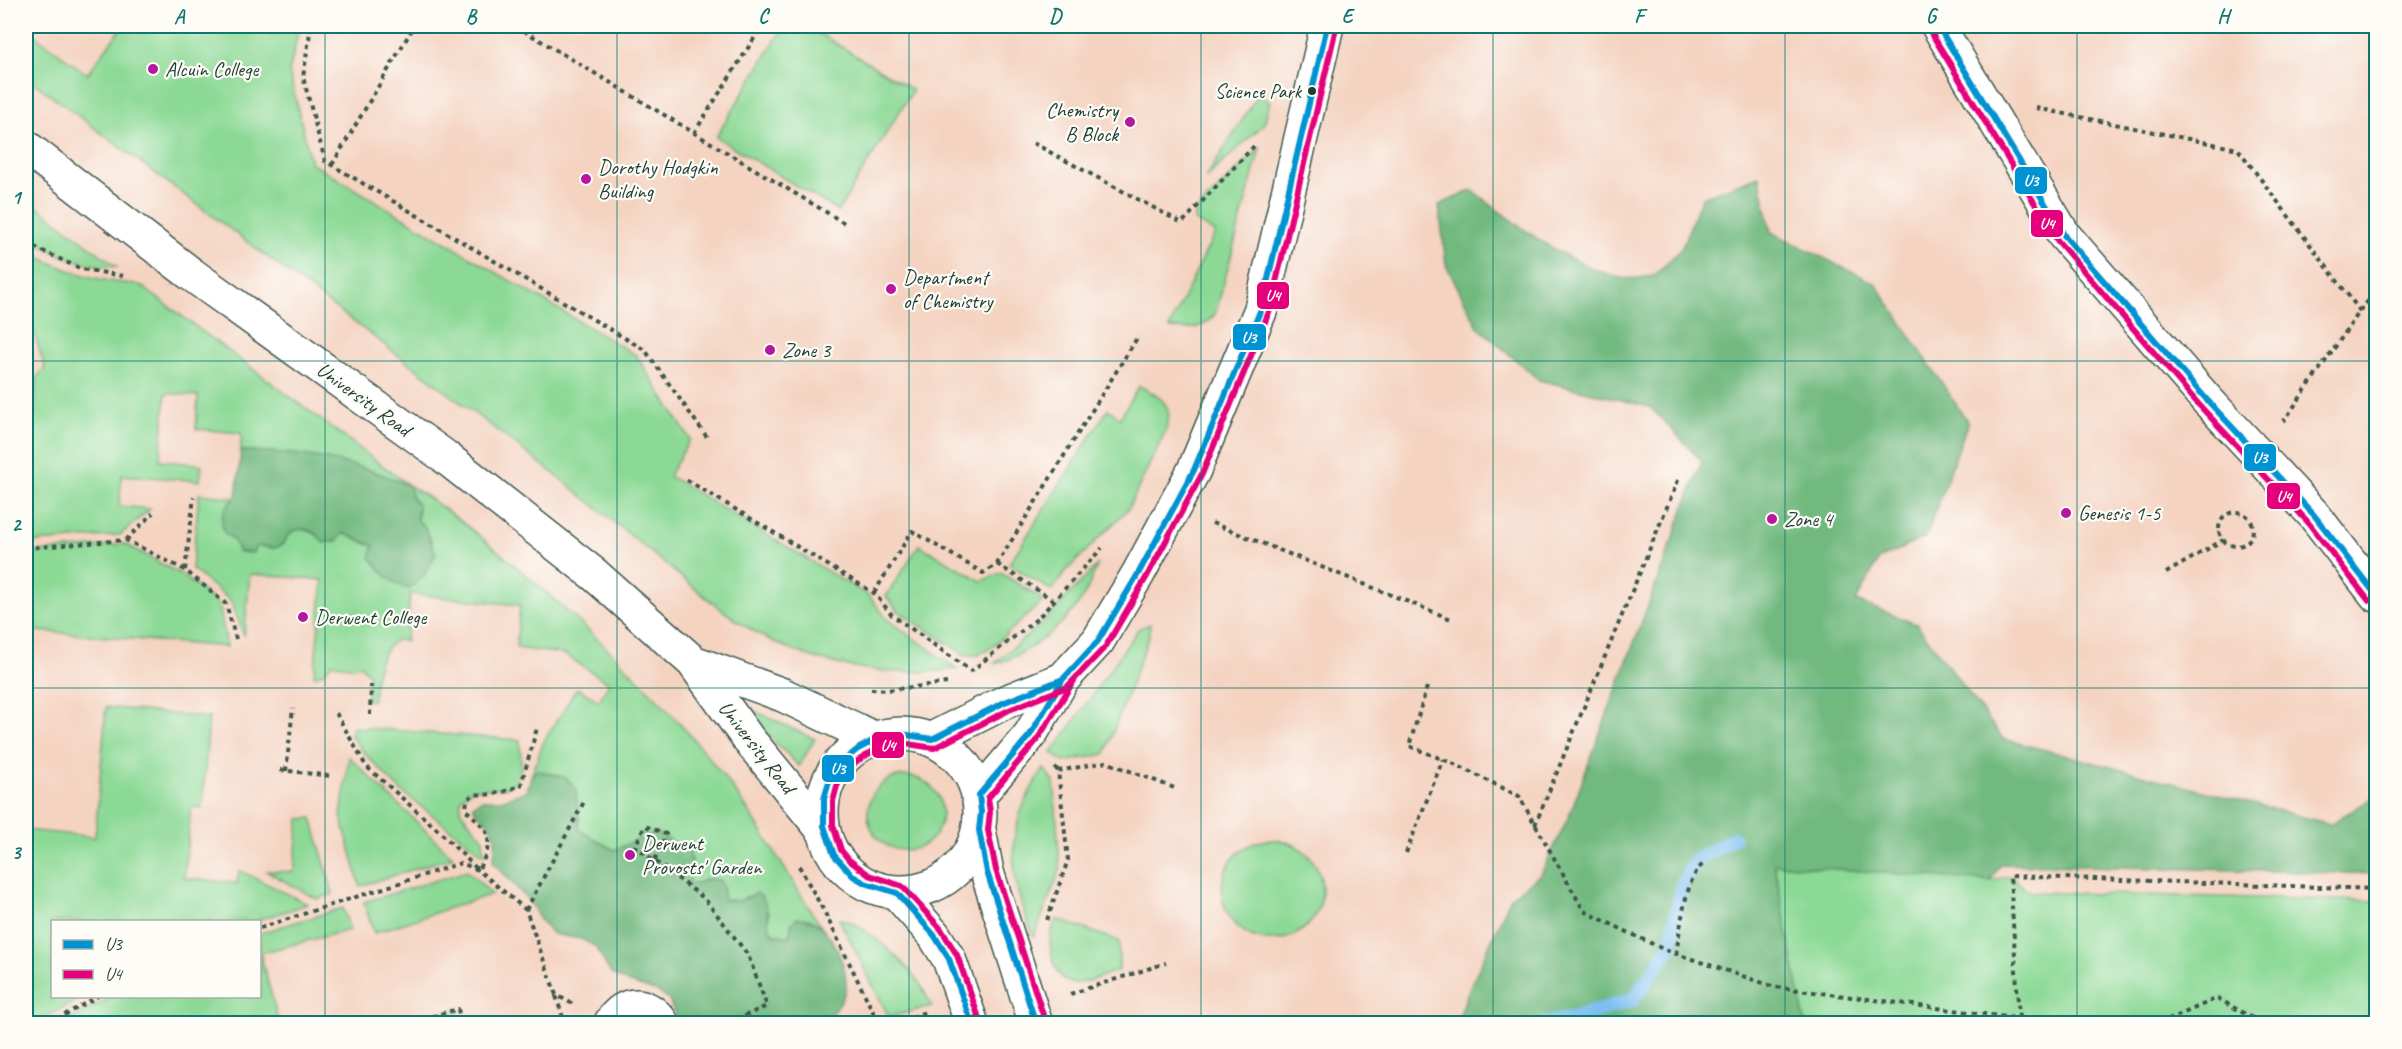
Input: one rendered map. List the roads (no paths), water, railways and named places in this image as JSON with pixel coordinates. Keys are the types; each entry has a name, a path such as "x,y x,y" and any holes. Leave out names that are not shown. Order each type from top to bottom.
{"street":[{"path":"979,795 1030,735 1063,679 1098,641 1138,574 1194,470 1261,309 1327,26"},
{"path":"1938,26 2064,235 2207,400 2314,515 2376,595"},
{"name":"University Road","path":"26,147 191,274 444,456 595,575 693,662 749,740 823,830"},
{"name":"University Road","path":"693,662 783,695 873,738"},
{"path":"932,740 1005,702 1063,679"},
{"path":"979,830 963,863 933,886 897,892 877,890 844,869 830,851 823,830 824,792 842,759 873,738 893,733 913,734 932,740 962,761 979,795 981,812 979,830 987,872 1036,1023"},
{"path":"897,892 934,935 949,959 972,1023"},
{"path":"610,1023 620,1011 629,1007 643,1006 652,1010 663,1023"}],"waterway":[{"path":"1545,1024 1633,1000 1670,947 1682,884 1696,860 1734,838"}],"place":[{"name":"Alcuin College","path":"153,69"},
{"name":"Science Park","path":"1312,91"},
{"name":"Chemistry B Block","path":"1130,122"},
{"name":"Dorothy Hodgkin Building","path":"586,179"},
{"name":"Department of Chemistry","path":"891,289"},
{"name":"Zone 3","path":"770,350"},
{"name":"Genesis 1-5","path":"2066,513"},
{"name":"Zone 4","path":"1772,519"},
{"name":"Derwent College","path":"303,617"},
{"name":"Derwent Provosts' Garden","path":"630,855"}]}
